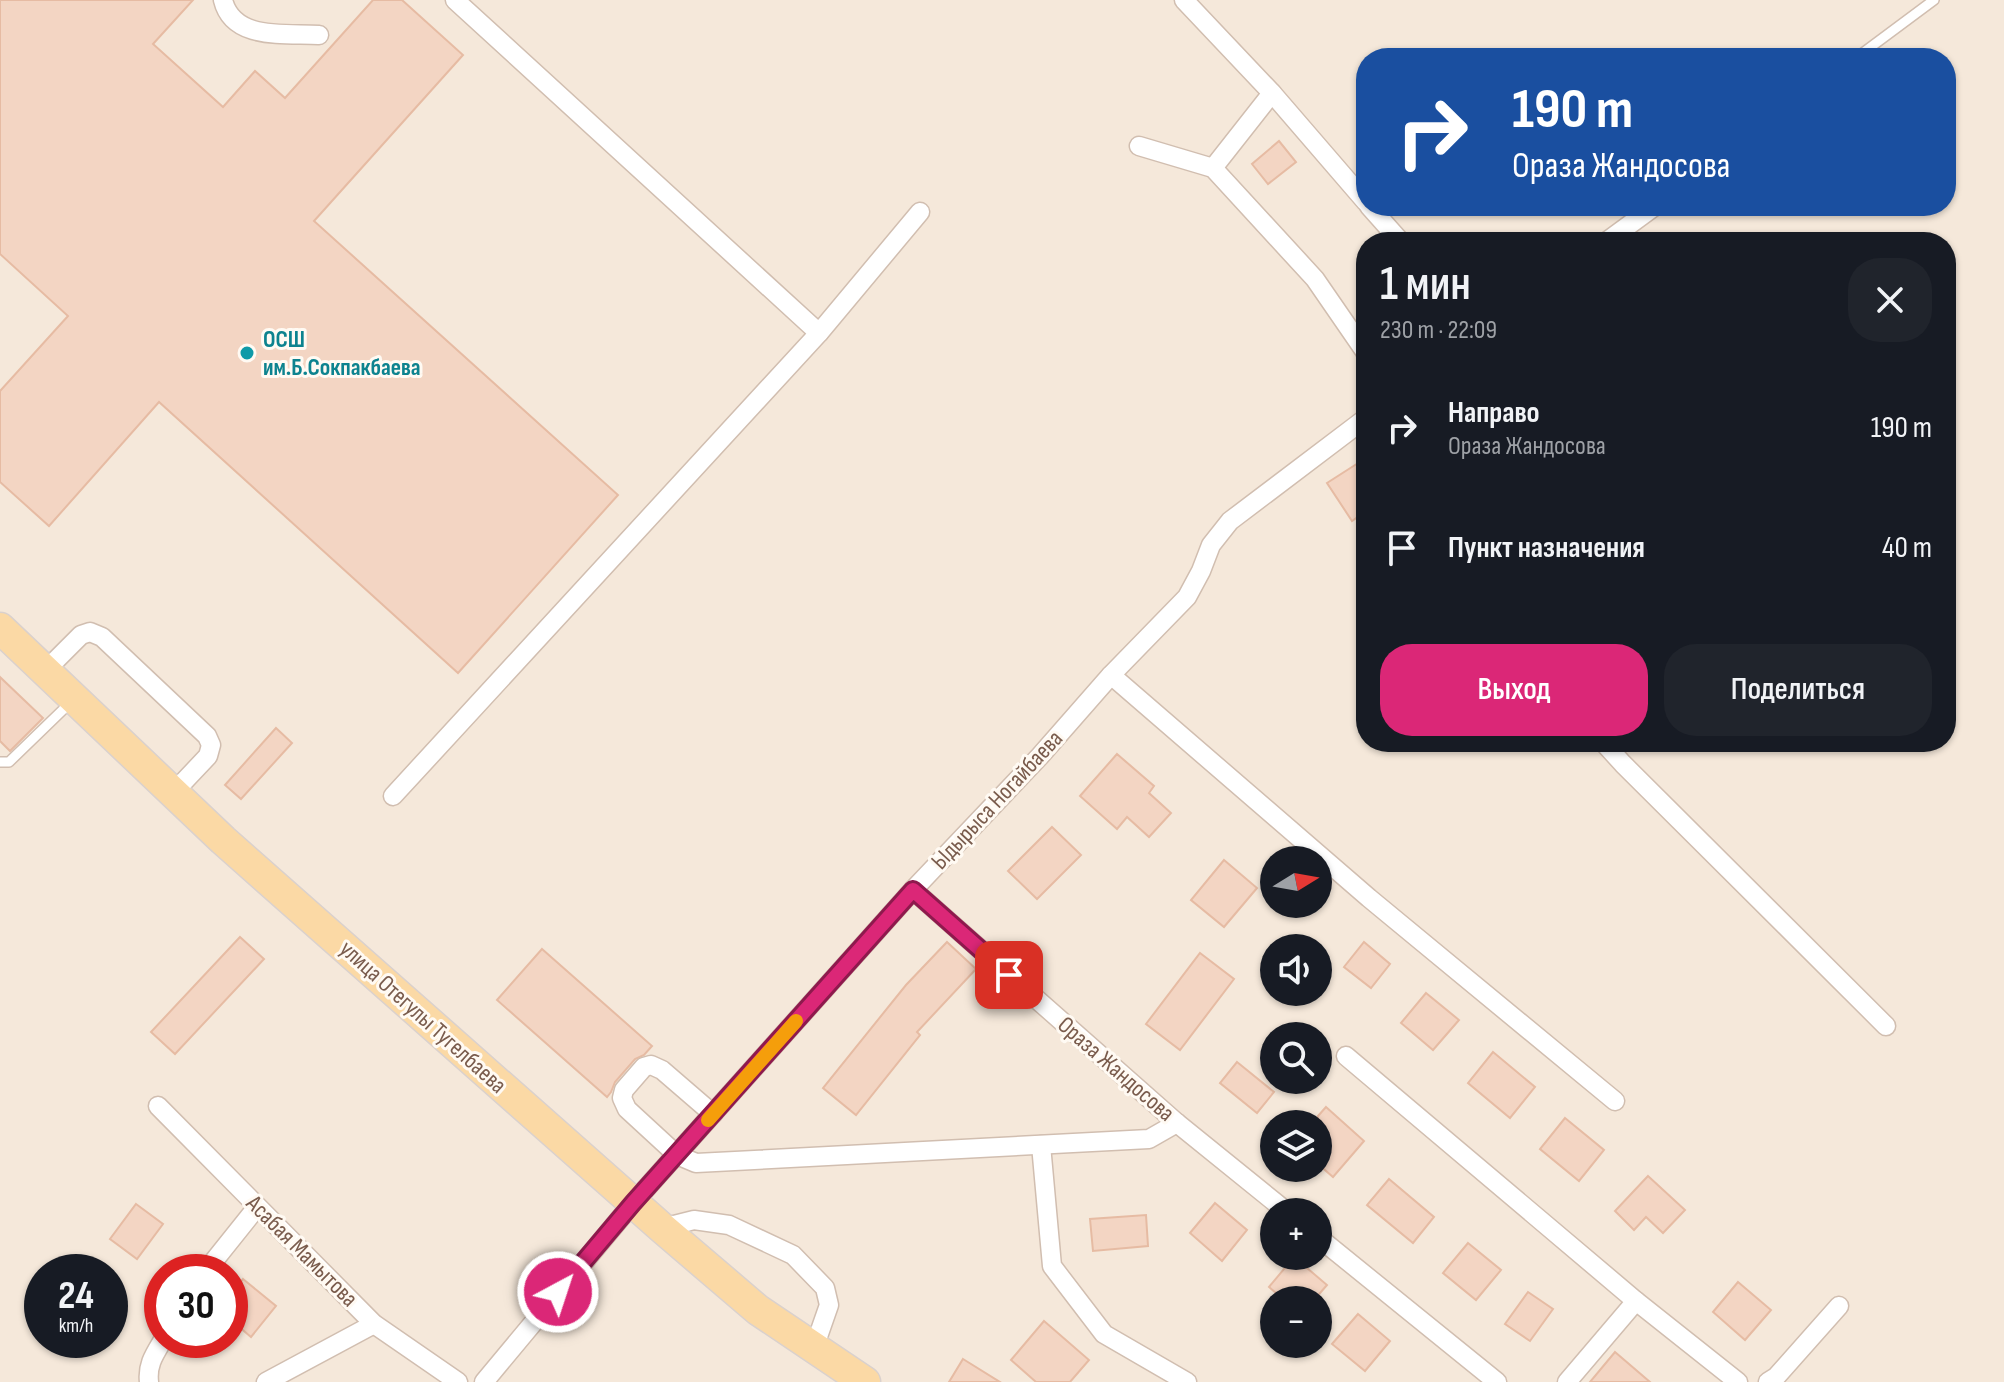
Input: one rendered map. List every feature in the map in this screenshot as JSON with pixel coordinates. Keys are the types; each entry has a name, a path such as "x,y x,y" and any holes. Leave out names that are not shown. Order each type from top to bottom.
{"main road":[{"name":"улица Отегулы Тугелбаева","path":"0,628 235,850 633,1203 758,1310 865,1382"}],"street":[{"path":"223,0 229,15 250,31 319,35"},
{"path":"455,0 819,333"},
{"path":"1184,0 1272,93 1356,190"},
{"path":"1213,168 1272,93"},
{"path":"1139,146 1213,168 1315,279 1356,338"},
{"path":"393,796 819,333 920,212"},
{"path":"1378,216 1392,232"},
{"path":"1620,232 1641,216"},
{"name":"Ыдырыса Ногайбаева","path":"484,1382 633,1203 913,890 1187,597 1211,545 1230,521 1356,426"},
{"path":"45,671 81,635 90,632 102,637 207,736 211,745 208,756 173,793"},
{"path":"1111,675 1369,898 1615,1101"},
{"path":"1612,752 1886,1026"},
{"name":"Ораза Жандосова","path":"913,890 1177,1123 1270,1198"},
{"path":"1346,1056 1636,1301 1738,1382"},
{"path":"713,1114 662,1070 651,1065 644,1067 624,1090 622,1098 627,1109 677,1155 696,1163 1149,1139 1177,1123"},
{"name":"Асабая Мамытова","path":"158,1106 374,1324 458,1382"},
{"path":"1041,1145 1052,1266 1104,1334 1187,1382"},
{"path":"219,1254 257,1207"},
{"path":"662,1228 694,1220 729,1225 793,1255 825,1288 829,1305 814,1348"},
{"path":"1332,1248 1497,1382"},
{"path":"1567,1382 1636,1301"},
{"path":"1768,1382 1776,1377 1839,1306"},
{"path":"266,1382 374,1324"},
{"path":"149,1382 152,1358"},
{"path":"284,1382 302,1363"}],"lane":[{"path":"1869,48 1934,0"},
{"path":"0,762 9,762 75,699"}],"shaded area":[{"path":"0,0 2004,0 2004,1382 0,1382"}],"building":[{"name":"ОСШ им.Б.Сокпакбаева","path":"0,0 193,0 153,44 223,107 255,71 285,98 373,0 402,0 463,55 314,221 618,495 458,673 159,402 49,526 0,482 0,391 68,316 0,254"},
{"path":"1279,141 1296,162 1268,184 1252,164"},
{"path":"1356,464 1356,518 1352,521 1327,483"},
{"path":"0,677 43,718 10,751 0,741"},
{"path":"276,728 292,743 241,799 225,785"},
{"path":"1117,754 1154,786 1149,793 1171,813 1149,837 1127,817 1117,829 1080,796"},
{"path":"1052,827 1081,855 1037,899 1008,871"},
{"path":"1224,860 1257,888 1224,927 1191,900"},
{"path":"240,937 264,959 175,1054 151,1032"},
{"path":"947,942 976,969 917,1032 920,1035 856,1115 823,1088 906,985"},
{"path":"1364,942 1390,964 1371,988 1344,967"},
{"path":"542,949 652,1046 635,1059 615,1082 607,1097 497,1000"},
{"path":"1200,953 1234,979 1180,1050 1146,1024"},
{"path":"1426,993 1459,1020 1433,1050 1401,1023"},
{"path":"1493,1052 1535,1087 1510,1118 1468,1083"},
{"path":"1237,1062 1260,1081 1260,1094 1272,1094 1257,1113 1220,1083"},
{"path":"1332,1112 1364,1141 1332,1176"},
{"path":"1565,1118 1604,1150 1579,1181 1540,1149"},
{"path":"1648,1176 1685,1210 1663,1233 1646,1217 1634,1230 1615,1211"},
{"path":"1389,1179 1434,1217 1413,1243 1367,1205"},
{"path":"1215,1203 1247,1230 1222,1261 1190,1233"},
{"path":"136,1204 163,1224 137,1259 110,1239"},
{"path":"1146,1215 1148,1246 1093,1251 1090,1219"},
{"path":"1468,1243 1501,1270 1476,1300 1443,1273"},
{"path":"1283,1270 1309,1270 1327,1285 1326,1286 1270,1286"},
{"path":"1738,1282 1771,1310 1745,1340 1713,1312"},
{"path":"248,1283 276,1306 251,1337 248,1334"},
{"path":"1528,1292 1553,1309 1530,1341 1505,1324"},
{"path":"1358,1314 1390,1341 1365,1371 1332,1344"},
{"path":"1044,1321 1089,1360 1070,1382 1036,1382 1011,1360"},
{"path":"1615,1352 1650,1382 1590,1382"},
{"path":"963,1359 1000,1382 949,1382"}],"slow traffic":[{"path":"708,1120 796,1021"}],"place":[{"name":"ОСШ им.Б.Сокпакбаева","path":"247,353"}],"route":[{"path":"558,1292 633,1203 913,890 1009,975"}]}
